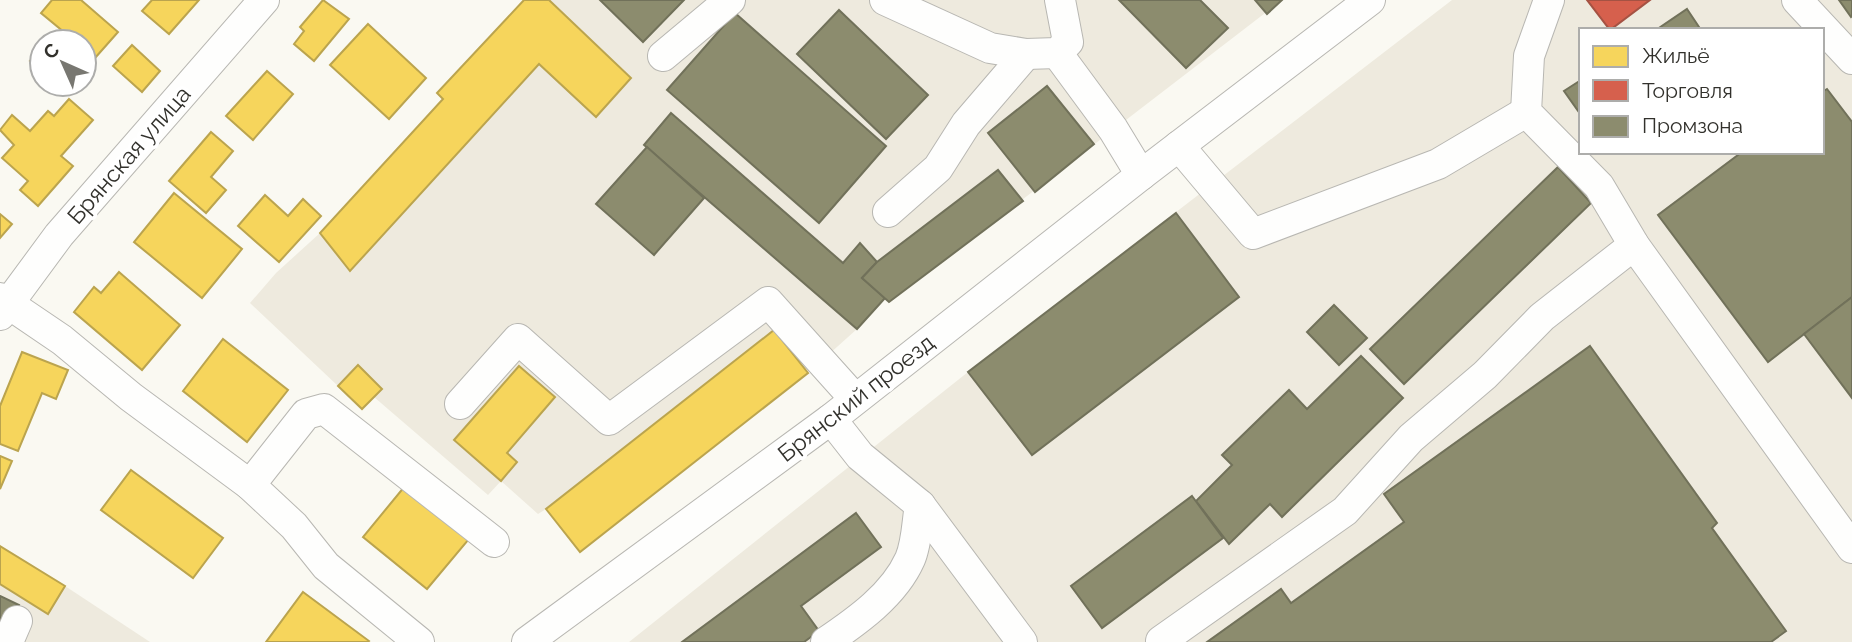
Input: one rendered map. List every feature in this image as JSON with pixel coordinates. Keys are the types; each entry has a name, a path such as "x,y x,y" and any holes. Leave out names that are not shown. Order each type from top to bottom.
{"street":[{"name":"Брянская улица","path":"2,305 59,235 264,0"},
{"path":"663,56 730,0"},
{"path":"886,0 990,48 1026,54 1057,53 1068,41 1060,0"},
{"name":"Брянский проезд","path":"527,642 831,419 1141,175 1370,0"},
{"path":"1549,0 1529,56 1527,112 1599,186 1634,245 1852,548"},
{"path":"1797,0 1823,28"},
{"path":"1824,29 1852,59"},
{"path":"1057,53 1113,129 1141,175"},
{"path":"888,212 938,168 966,124 1026,54"},
{"path":"1179,146 1253,234 1438,164 1527,112"},
{"path":"1161,641 1345,511 1411,438 1485,375 1542,317 1634,245"},
{"path":"460,404 518,339 609,420 768,302 855,399"},
{"path":"2,305 62,340 131,397 250,485 294,526 326,566 419,642"},
{"path":"250,485 306,414 324,409 494,542"},
{"path":"831,419 860,456 920,505 1022,642"},
{"path":"826,642 859,620 884,596 910,559 920,505"}],"shaded area":[{"path":"524,0 1282,0 889,302 884,298 857,329 808,373 580,552 546,509 538,514 501,481 488,495 374,397 382,388 358,365 338,386 250,303 276,273 320,233 443,99 437,93"},
{"path":"1452,0 1852,0 1852,642 629,642 968,372"},
{"path":"0,546 65,586 150,642 0,642"}],"building: Жильё":[{"path":"52,0 81,0 118,32 98,55 98,28 59,28 41,13"},
{"path":"152,0 199,0 169,34 142,11"},
{"path":"323,0 349,19 314,61 294,44 304,31 300,27"},
{"path":"524,0 549,0 631,78 596,117 539,64 350,271 320,233 443,99 437,93"},
{"path":"368,24 426,78 389,119 330,65"},
{"path":"132,45 160,71 142,92 113,66"},
{"path":"267,71 293,94 253,140 226,116"},
{"path":"69,99 93,120 61,156 73,166 38,206 20,190 28,181 2,158 14,145 0,130 12,115 30,131 48,111 54,116"},
{"path":"211,132 233,151 211,177 226,190 206,213 169,181"},
{"path":"174,193 242,249 202,298 134,242"},
{"path":"265,195 288,216 303,199 321,216 279,262 238,226"},
{"path":"0,214 12,224 0,238"},
{"path":"119,272 180,325 142,370 74,312 94,287 101,293"},
{"path":"774,330 808,373 580,552 546,509"},
{"path":"223,339 288,390 247,442 183,391"},
{"path":"22,352 68,370 56,399 42,393 18,451 0,444 0,406"},
{"path":"358,365 382,389 362,409 338,386"},
{"path":"519,366 555,397 507,453 517,462 501,481 454,440"},
{"path":"0,456 12,461 0,489"},
{"path":"131,470 223,538 193,578 101,510"},
{"path":"405,486 469,539 427,589 363,537"},
{"path":"0,546 65,586 48,614 0,584"},
{"path":"303,592 369,641 266,642"}],"building: Торговля":[{"path":"1587,0 1650,0 1613,28 1608,28"}],"building: Промзона":[{"path":"600,0 684,0 643,42"},
{"path":"1119,0 1200,0 1228,28 1186,68"},
{"path":"1255,0 1282,0 1267,14"},
{"path":"1839,0 1852,0 1851,17"},
{"path":"1687,9 1700,28 1659,28"},
{"path":"839,10 928,95 886,139 797,54"},
{"path":"735,13 886,146 819,223 667,90"},
{"path":"1579,81 1579,112 1564,91"},
{"path":"1047,86 1094,144 1035,192 988,133"},
{"path":"1827,89 1852,122 1852,297 1768,362 1658,215 1739,154 1824,154 1824,91"},
{"path":"671,113 843,263 860,243 877,262 862,278 885,298 857,329 644,145"},
{"path":"647,147 704,198 654,255 596,204"},
{"path":"1558,167 1591,203 1404,384 1370,349"},
{"path":"998,170 1023,201 889,302 862,278 877,262"},
{"path":"1176,213 1239,297 1032,455 968,372"},
{"path":"1852,297 1852,398 1804,334"},
{"path":"1334,305 1367,338 1339,365 1307,332"},
{"path":"1590,346 1717,523 1712,528 1786,631 1771,642 1207,642 1281,589 1291,603 1404,522 1384,494"},
{"path":"1361,356 1403,398 1282,517 1270,504 1229,544 1196,501 1232,465 1222,455 1289,390 1307,409"},
{"path":"1192,496 1223,538 1102,628 1071,586"},
{"path":"856,513 881,547 801,606 819,631 804,642 682,642"},
{"path":"0,596 19,605 3,642 0,642"}]}
